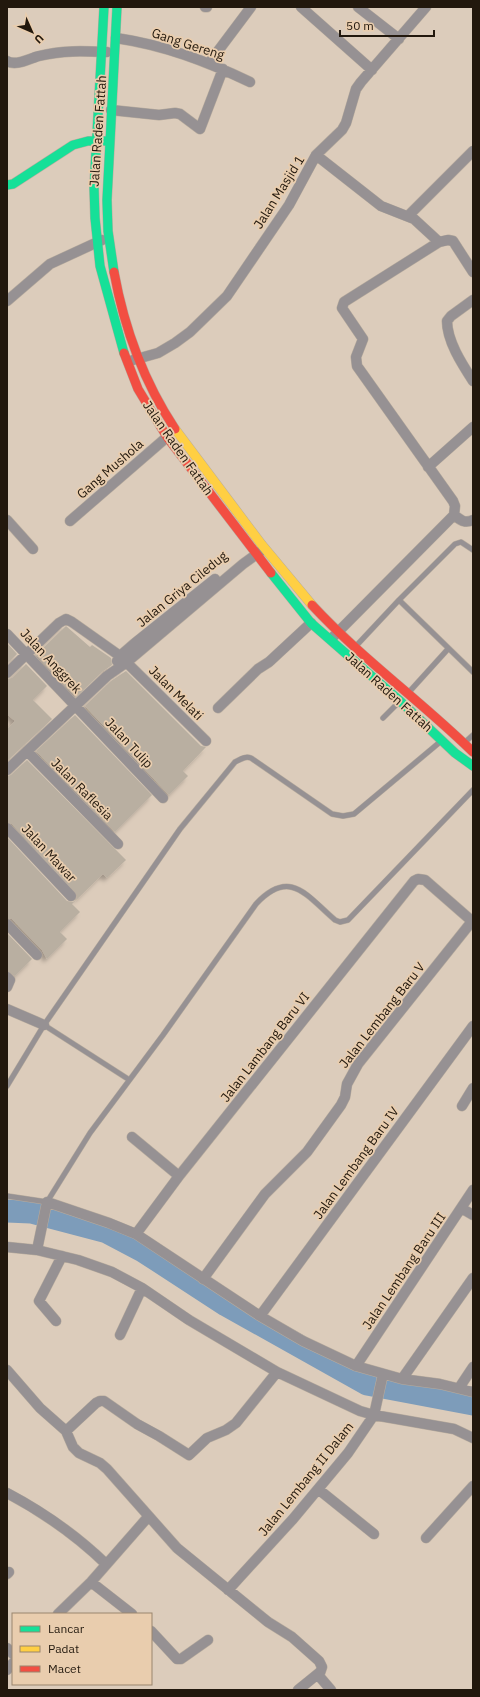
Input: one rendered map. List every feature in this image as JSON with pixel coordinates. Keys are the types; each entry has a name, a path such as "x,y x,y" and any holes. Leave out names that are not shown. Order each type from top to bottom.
{"main road":[{"name":"Jalan Raden Fattah","path":"104,7 103,52 94,187 97,241 105,288 127,362 138,389 167,437 254,552 311,623 400,701 455,753 473,766"},
{"name":"Jalan Raden Fattah","path":"117,7 109,141 107,210 109,238 117,288 138,358 154,394 167,416 263,546 307,600 338,632 408,692 473,752"},
{"path":"7,185 13,184 74,145 82,142 97,140 109,141"}],"street":[{"path":"209,63 251,7"},
{"path":"302,7 372,70"},
{"path":"358,7 399,39"},
{"name":"Jalan Masjid 1","path":"127,362 158,353 180,339 190,332 227,296 289,205 316,155 342,130 349,115 356,89 426,7"},
{"name":"Gang Gereng","path":"116,38 162,47 209,63 250,82"},
{"path":"7,60 15,63 55,52 115,53"},
{"path":"111,110 159,115 175,113 180,114 200,129 223,69"},
{"path":"408,216 473,150"},
{"path":"316,155 381,206 398,214 408,216 439,242"},
{"path":"7,301 50,264 97,241 109,238"},
{"path":"331,640 454,515 455,506 453,501 357,366 356,357 363,339 342,308 344,302 439,242 448,240 453,241 473,272"},
{"path":"473,300 446,321 446,328 473,381"},
{"path":"428,467 473,427"},
{"name":"Gang Mushola","path":"70,521 167,437"},
{"path":"454,515 463,522 473,520"},
{"path":"7,520 33,549"},
{"name":"Jalan Griya Ciledug","path":"7,770 124,659 263,546"},
{"path":"7,673 26,653 59,623 66,619 124,659"},
{"path":"218,708 258,669 269,662 311,623"},
{"name":"Jalan Anggrek","path":"7,634 75,706"},
{"name":"Jalan Melati","path":"124,659 206,741"},
{"name":"Jalan Tulip","path":"75,706 163,798"},
{"name":"Jalan Raflesia","path":"27,751 118,844"},
{"name":"Jalan Mawar","path":"7,828 71,896"},
{"name":"Jalan Lambang Baru VI","path":"136,1234 179,1176 408,888 418,879 425,880 473,921"},
{"name":"Jalan Lembang Baru V","path":"203,1279 265,1194 308,1152 341,1105 350,1076 358,1064 473,921"},
{"path":"7,924 37,956"},
{"path":"7,1009 44,1025"},
{"name":"Jalan Lembang Baru IV","path":"260,1316 473,1026"},
{"path":"462,1106 473,1088"},
{"path":"132,1137 179,1176"},
{"name":"Jalan Lembang Baru III","path":"356,1366 473,1190"},
{"path":"37,1250 46,1205 109,1223 136,1234 260,1316 303,1341 382,1379 402,1379 459,1388 473,1392"},
{"path":"461,1208 473,1215"},
{"path":"7,1247 37,1250 62,1256 112,1272 142,1288 189,1320 276,1372 360,1410 375,1411 454,1430 473,1438"},
{"path":"56,1321 39,1301 62,1256"},
{"path":"402,1379 473,1278"},
{"path":"120,1335 142,1288"},
{"path":"459,1388 473,1367"},
{"path":"7,1370 40,1408 66,1431 73,1447 79,1453 100,1463 127,1491 148,1517 177,1548 268,1622 292,1637 319,1661 322,1667 320,1672 322,1680 331,1690"},
{"path":"66,1431 96,1403 104,1401 136,1424 159,1436 189,1455 206,1438 226,1430 236,1423 276,1372"},
{"name":"Jalan Lembang II Dalam","path":"228,1590 348,1453 375,1411 382,1379"},
{"path":"426,1538 473,1486"},
{"path":"318,1489 374,1534"},
{"path":"7,1493 44,1516 88,1547 106,1564"},
{"path":"59,1613 91,1582 148,1517"},
{"path":"91,1582 131,1613"},
{"path":"152,1631 178,1659 181,1659 208,1640"},
{"path":"298,1690 320,1672"}],"lane":[{"path":"355,647 398,600 455,544 461,542 473,550"},
{"path":"398,600 473,672"},
{"path":"383,718 448,649"},
{"path":"7,1086 44,1025 180,830 235,762 242,758 251,758 332,814 343,816 354,814 451,731"},
{"path":"455,753 473,735"},
{"path":"7,1196 46,1205 90,1133 128,1079 163,1035 256,904 265,895 276,888 288,885 297,888 335,920 340,922 348,920 473,790"},
{"path":"44,1025 128,1079"}],"building":[{"path":"66,626 90,647 92,645 111,658 112,665 103,671 76,697 36,655"},
{"path":"7,643 17,654 7,664"},
{"path":"26,664 47,686 33,700 52,719 7,761 7,729 15,721 7,714 7,679 12,678"},
{"path":"126,671 201,746 206,747 183,771 188,776 169,795 85,706 111,681"},
{"path":"75,715 152,795 115,832 36,751"},
{"path":"27,760 126,860 107,878 103,874 72,904 80,912 60,932 67,939 47,959 42,950 12,919 7,918 7,837 67,901 73,902 76,900 77,895 12,824 7,822 7,776 11,775"},
{"path":"7,933 32,959 15,976 7,971"}],"waterway":[{"path":"7,1211 31,1212 107,1232 143,1251 226,1305 367,1384 473,1404"}],"traffic: fast":[{"path":"104,7 94,187 95,218 100,266 124,353"},
{"path":"114,272 108,231 107,200 117,7"},
{"path":"7,185 13,184 73,145 88,141 106,141"},
{"path":"271,573 311,623 400,701 455,753 473,766"}],"traffic: slow":[{"path":"175,429 262,545 312,605"}],"traffic: jam":[{"path":"114,272 123,313 137,354 154,392 175,429"},
{"path":"124,353 138,389 167,437 271,573"},
{"path":"312,605 351,644 473,752"}]}
